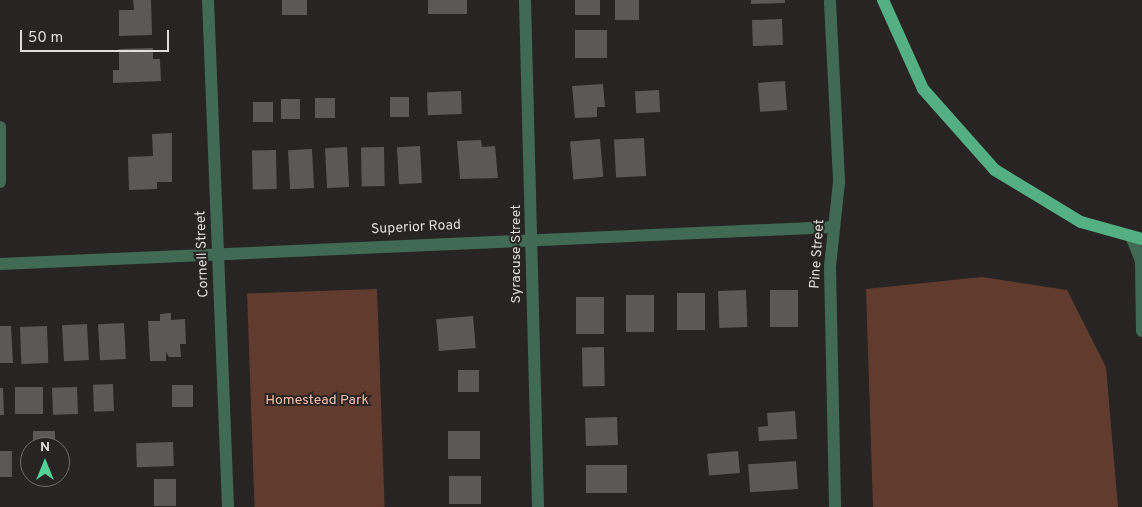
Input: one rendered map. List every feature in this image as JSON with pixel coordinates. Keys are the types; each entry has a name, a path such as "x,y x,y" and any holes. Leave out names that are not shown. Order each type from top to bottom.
{"main road":[{"path":"883,0 923,89 995,170 1081,222 1137,237"}],"street":[{"name":"Cornell Street","path":"208,0 228,507"},
{"name":"Syracuse Street","path":"525,0 538,507"},
{"name":"Pine Street","path":"830,2 839,182 830,266 835,507"},
{"path":"0,127 0,182"},
{"name":"Superior Road","path":"0,264 531,238 834,227"},
{"path":"1137,237 1141,261 1142,331"}],"green space":[{"path":"982,277 1067,290 1106,367 1118,507 873,507 866,289"},
{"name":"Homestead Park","path":"377,289 385,507 255,507 247,294"}],"building":[{"path":"133,0 151,0 152,35 119,36 119,10 134,10"},
{"path":"282,0 307,0 307,15 282,15"},
{"path":"428,0 467,0 467,14 428,14"},
{"path":"575,0 600,0 600,15 575,15"},
{"path":"615,0 639,0 639,20 615,20"},
{"path":"751,0 785,0 785,3 751,4"},
{"path":"782,19 783,45 753,46 752,20"},
{"path":"575,30 607,30 607,58 575,58"},
{"path":"153,48 153,59 160,59 161,81 113,83 113,70 119,70 119,49"},
{"path":"785,81 787,110 760,112 758,83"},
{"path":"603,84 605,107 597,107 597,117 575,118 572,86"},
{"path":"659,90 660,112 636,113 635,91"},
{"path":"461,91 462,114 428,115 427,92"},
{"path":"390,97 409,97 409,117 390,117"},
{"path":"315,98 335,98 335,118 315,118"},
{"path":"281,99 300,99 300,119 281,119"},
{"path":"253,102 273,102 273,122 253,122"},
{"path":"172,133 172,182 157,182 157,189 129,190 128,157 153,156 152,134"},
{"path":"644,138 646,176 616,178 614,140"},
{"path":"600,139 603,177 573,179 570,142"},
{"path":"481,140 482,147 495,146 498,178 460,179 457,141"},
{"path":"420,146 422,183 399,184 397,147"},
{"path":"347,147 349,187 327,188 325,148"},
{"path":"361,147 384,147 385,186 362,186"},
{"path":"312,149 314,188 290,189 288,150"},
{"path":"252,150 276,150 277,189 253,189"},
{"path":"746,290 747,327 719,328 718,291"},
{"path":"770,290 798,290 798,327 770,327"},
{"path":"677,293 705,293 705,330 677,330"},
{"path":"626,295 654,295 654,332 626,332"},
{"path":"576,297 604,297 604,334 576,334"},
{"path":"171,313 171,320 185,319 186,344 180,344 181,357 169,357 166,352 166,361 150,361 148,321 160,321 160,314"},
{"path":"473,316 476,348 439,351 436,319"},
{"path":"124,323 126,359 100,360 98,324"},
{"path":"87,324 89,360 64,361 62,325"},
{"path":"0,326 11,326 13,363 0,363"},
{"path":"47,326 48,363 21,364 20,327"},
{"path":"582,347 604,347 605,386 583,386"},
{"path":"458,370 479,370 479,392 458,392"},
{"path":"113,384 114,411 94,412 93,385"},
{"path":"172,385 193,385 193,407 172,407"},
{"path":"15,387 43,387 43,414 15,414"},
{"path":"77,387 78,414 53,415 52,388"},
{"path":"0,388 3,388 4,415 0,415"},
{"path":"795,411 797,439 759,441 758,427 768,426 767,413"},
{"path":"617,417 618,445 586,446 585,418"},
{"path":"33,431 55,431 55,437 33,437"},
{"path":"448,431 480,431 480,459 448,459"},
{"path":"173,442 174,466 137,467 136,443"},
{"path":"0,451 12,451 12,477 0,477"},
{"path":"738,451 740,473 709,476 707,454"},
{"path":"796,461 798,489 750,492 748,464"},
{"path":"586,465 627,465 627,493 586,493"},
{"path":"449,476 481,476 481,504 449,504"},
{"path":"154,479 176,479 176,506 154,506"}]}
